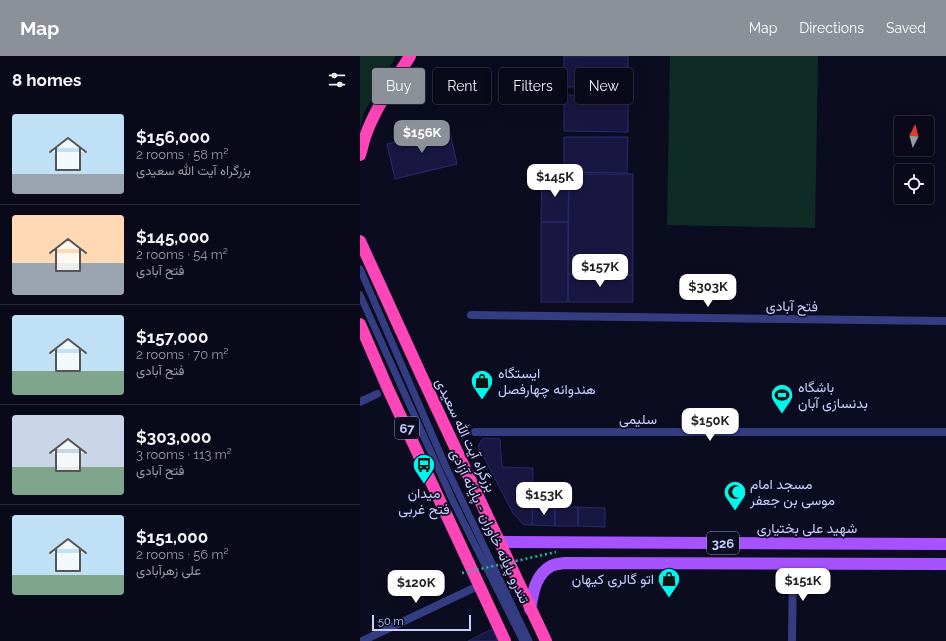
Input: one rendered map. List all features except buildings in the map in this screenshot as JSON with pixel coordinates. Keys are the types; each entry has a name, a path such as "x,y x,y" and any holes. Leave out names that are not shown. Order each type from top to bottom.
{"highway":[{"path":"360,155 365,137 375,115 410,56"},
{"name":"بزرگراه آیت الله سعیدی","path":"360,241 546,641"},
{"name":"67","path":"360,324 388,389 505,641"}],"main road":[{"name":"شهید علی بختیاری","path":"500,542 946,544"},
{"name":"326","path":"530,608 534,587 544,571 552,566 564,563 946,564"}],"street":[{"name":"فتح آبادی","path":"470,314 946,322"},
{"path":"360,402 377,394"},
{"name":"سلیمی","path":"475,432 946,432"},
{"path":"792,641 793,564"},
{"path":"362,641 480,585"}],"lane":[{"name":"تندرو پایانه خاوران - پایانه آزادی","path":"360,269 446,466 529,641"},
{"path":"360,295 453,501 523,641"}],"path":[{"path":"462,573 556,552"}],"green space":[{"path":"360,56 396,56 389,68 372,68 372,98 364,112 360,128"},
{"path":"670,56 818,56 815,228 667,225"}],"place":[{"name":"ایستگاه هندوانه چهارفصل","path":"482,400"},
{"name":"باشگاه بدنسازی آبان","path":"782,414"},
{"name":"میدان فتح غربی","path":"424,484"},
{"name":"مسجد امام موسی بن جعفر","path":"735,512"},
{"name":"اتو گالری کیهان","path":"669,598"}]}
